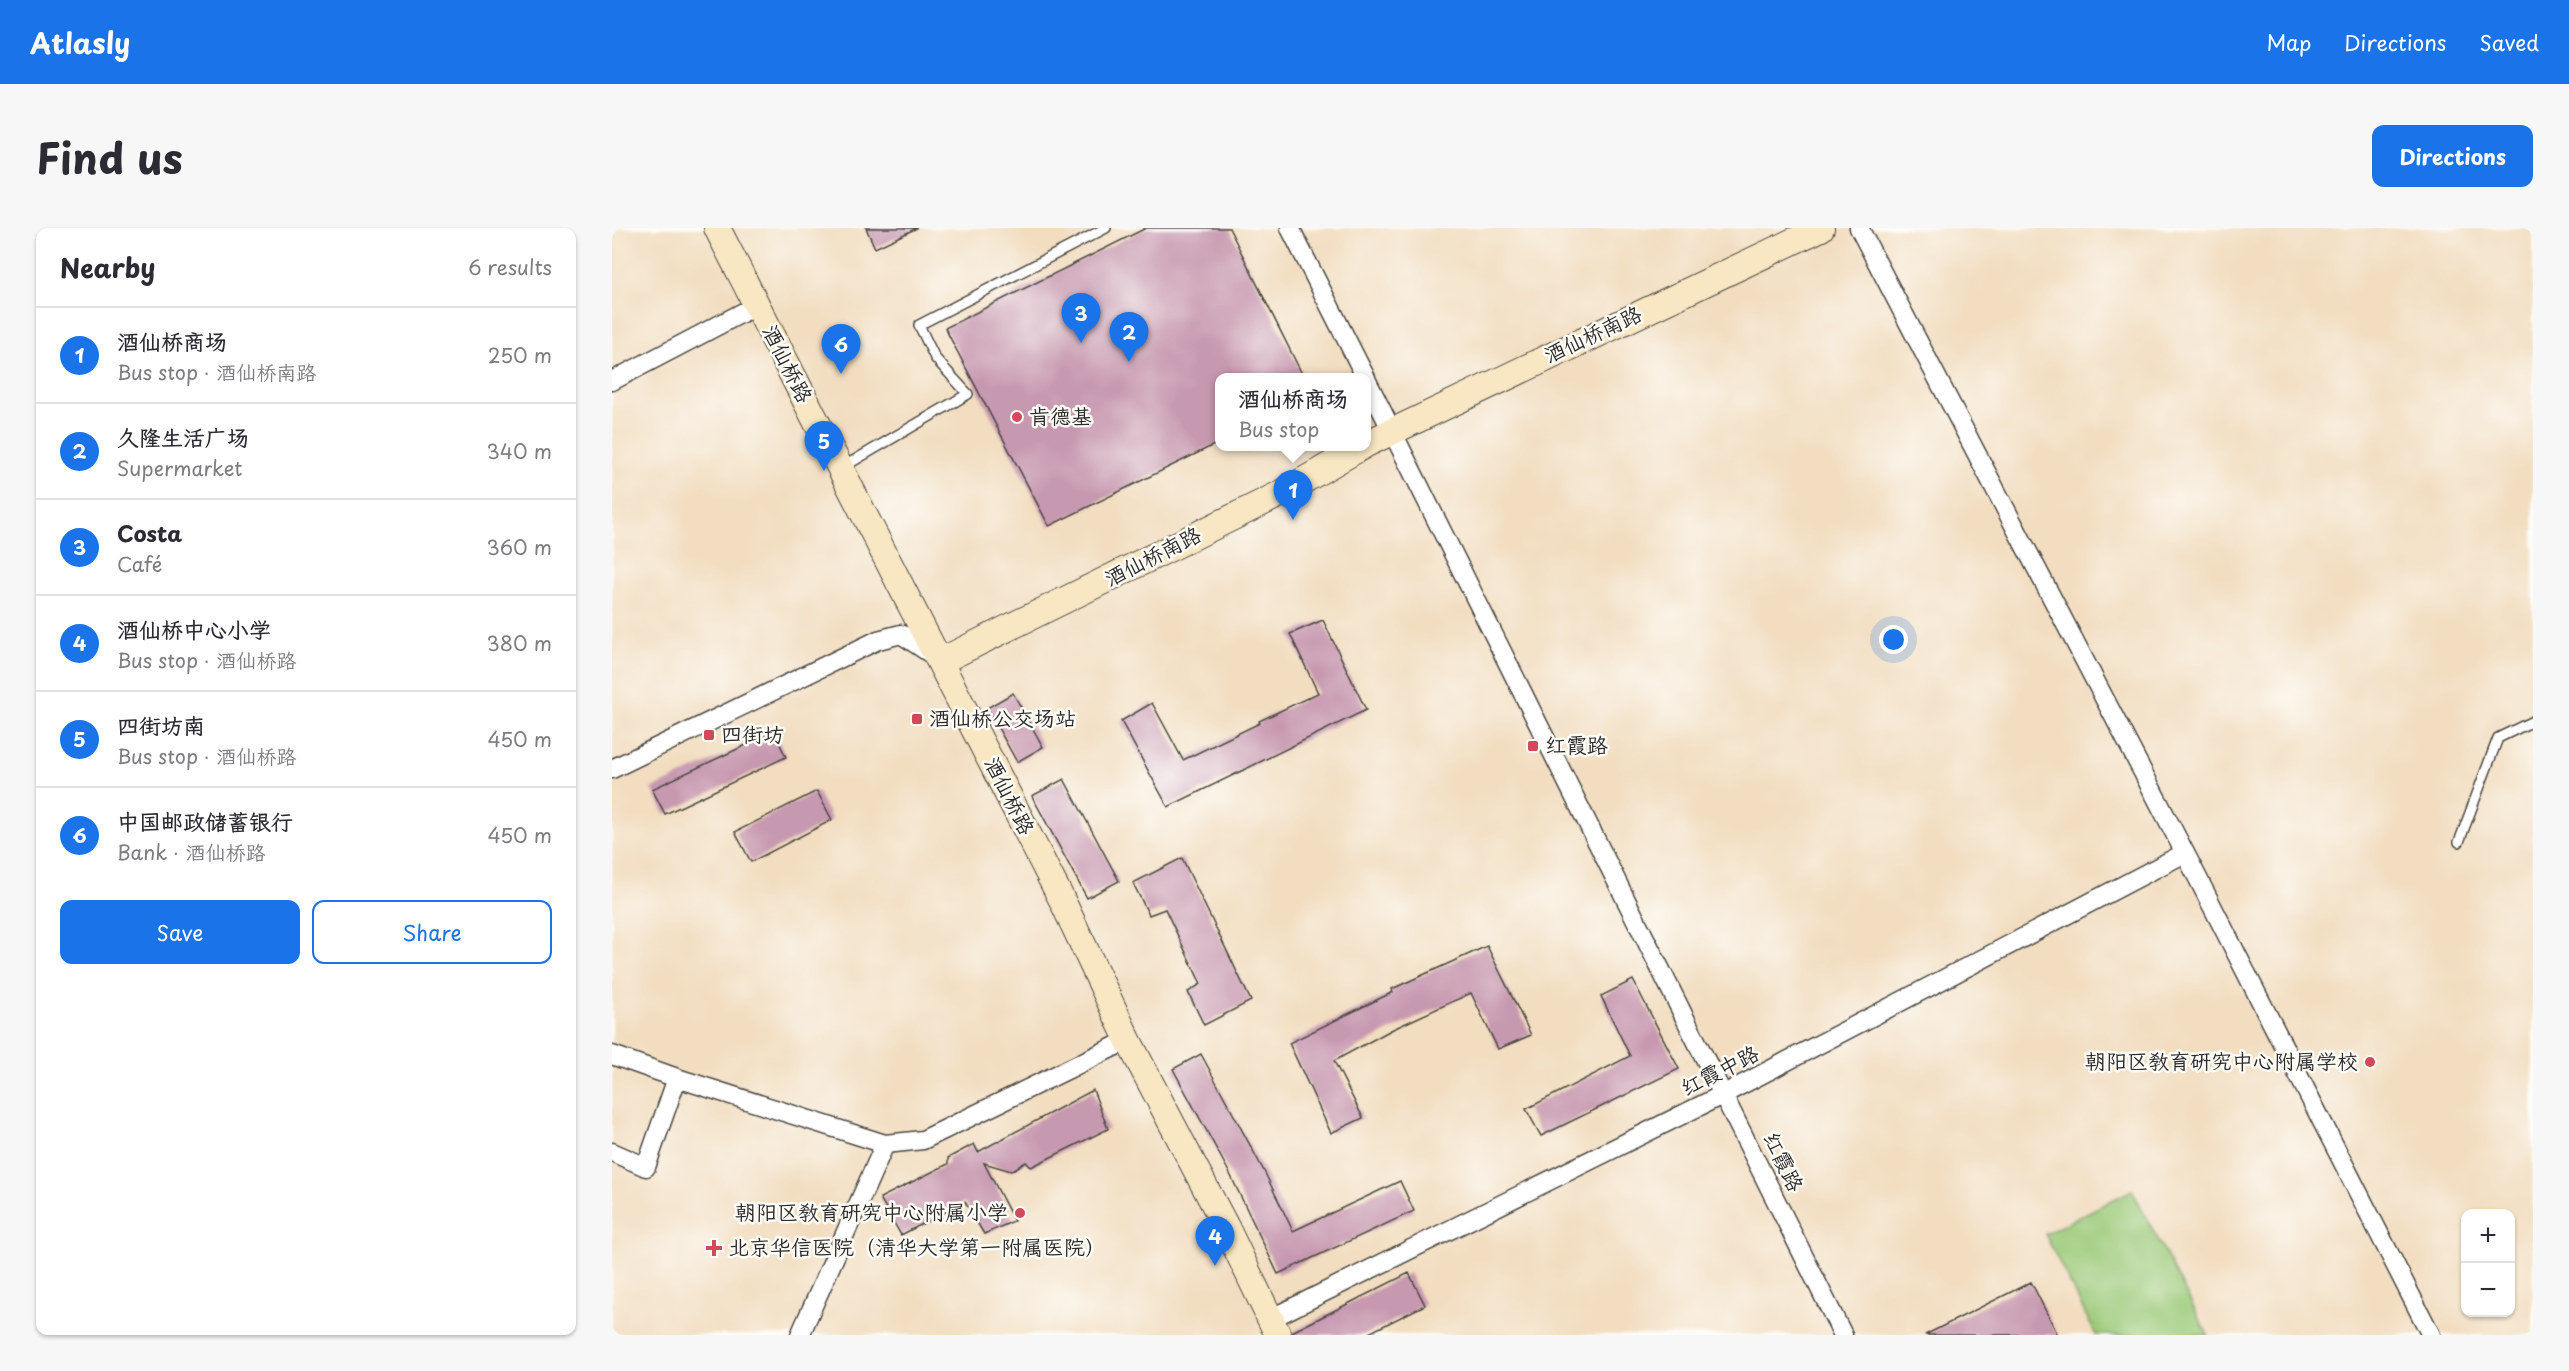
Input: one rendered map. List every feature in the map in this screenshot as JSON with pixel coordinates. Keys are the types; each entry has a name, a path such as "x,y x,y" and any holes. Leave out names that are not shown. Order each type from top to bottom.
{"street":[{"name":"酒仙桥路","path":"717,228 1061,898 1128,1040 1226,1227 1274,1327"},
{"name":"红霞路","path":"1290,228 1363,373"},
{"name":"酒仙桥南路","path":"1371,441 1821,228"},
{"path":"1859,228 2185,853 2431,1335"},
{"path":"612,381 757,305"},
{"name":"红霞路","path":"1371,388 1843,1335"},
{"name":"酒仙桥南路","path":"940,661 1282,493 1356,451"},
{"path":"612,770 878,640 901,634 940,661"},
{"name":"红霞中路","path":"1274,1327 2185,853"},
{"path":"612,1055 885,1144 922,1140 1128,1040"},
{"path":"612,1152 646,1167 677,1078"},
{"path":"800,1335 885,1144"}],"lane":[{"path":"841,469 968,394 935,358 919,325 1106,228"},
{"path":"2459,842 2498,738 2533,721"}],"green space":[{"path":"2132,1190 2208,1335 2096,1335 2045,1234"}],"building":[{"path":"866,228 917,228 875,248"},
{"path":"1146,228 1229,228 1302,373 1215,373 1215,444 1049,526 945,328"},
{"path":"1323,620 1366,710 1168,807 1121,721 1152,703 1183,760 1260,723 1259,721 1318,693 1290,634"},
{"path":"1013,693 1043,747 1017,762 987,708"},
{"path":"774,732 786,757 665,814 652,789"},
{"path":"1064,779 1119,881 1087,898 1032,796"},
{"path":"817,791 832,820 751,862 735,832"},
{"path":"1182,858 1251,1001 1204,1025 1188,992 1201,984 1165,909 1149,915 1133,883"},
{"path":"1487,946 1531,1035 1498,1049 1471,993 1391,1030 1334,1061 1363,1118 1331,1133 1289,1043 1393,992 1392,989"},
{"path":"1633,980 1679,1069 1541,1136 1526,1109 1630,1056 1601,996"},
{"path":"1201,1054 1265,1173 1293,1231 1400,1181 1414,1211 1278,1274 1229,1172 1173,1069"},
{"path":"1093,1090 1108,1129 1031,1167 1026,1162 1011,1171 984,1163 1014,1221 984,1234 965,1202 901,1235 880,1198 948,1164 948,1158 974,1144 978,1152"},
{"path":"1409,1273 1425,1305 1365,1335 1293,1335 1292,1332"},
{"path":"2031,1282 2058,1335 1925,1335"}],"place":[{"name":"Costa","path":"1081,343"},
{"name":"久隆生活广场","path":"1129,362"},
{"name":"中国邮政储蓄银行","path":"841,374"},
{"name":"肯德基","path":"1017,417"},
{"name":"四街坊南","path":"824,471"},
{"name":"酒仙桥商场","path":"1293,520"},
{"name":"酒仙桥公交场站","path":"917,719"},
{"name":"四街坊","path":"709,735"},
{"name":"红霞路","path":"1533,746"},
{"name":"朝阳区教育研究中心附属学校","path":"2370,1062"},
{"name":"朝阳区教育研究中心附属小学","path":"1020,1213"},
{"name":"北京华信医院（清华大学第一附属医院）","path":"714,1248"},
{"name":"酒仙桥中心小学","path":"1215,1266"}]}
